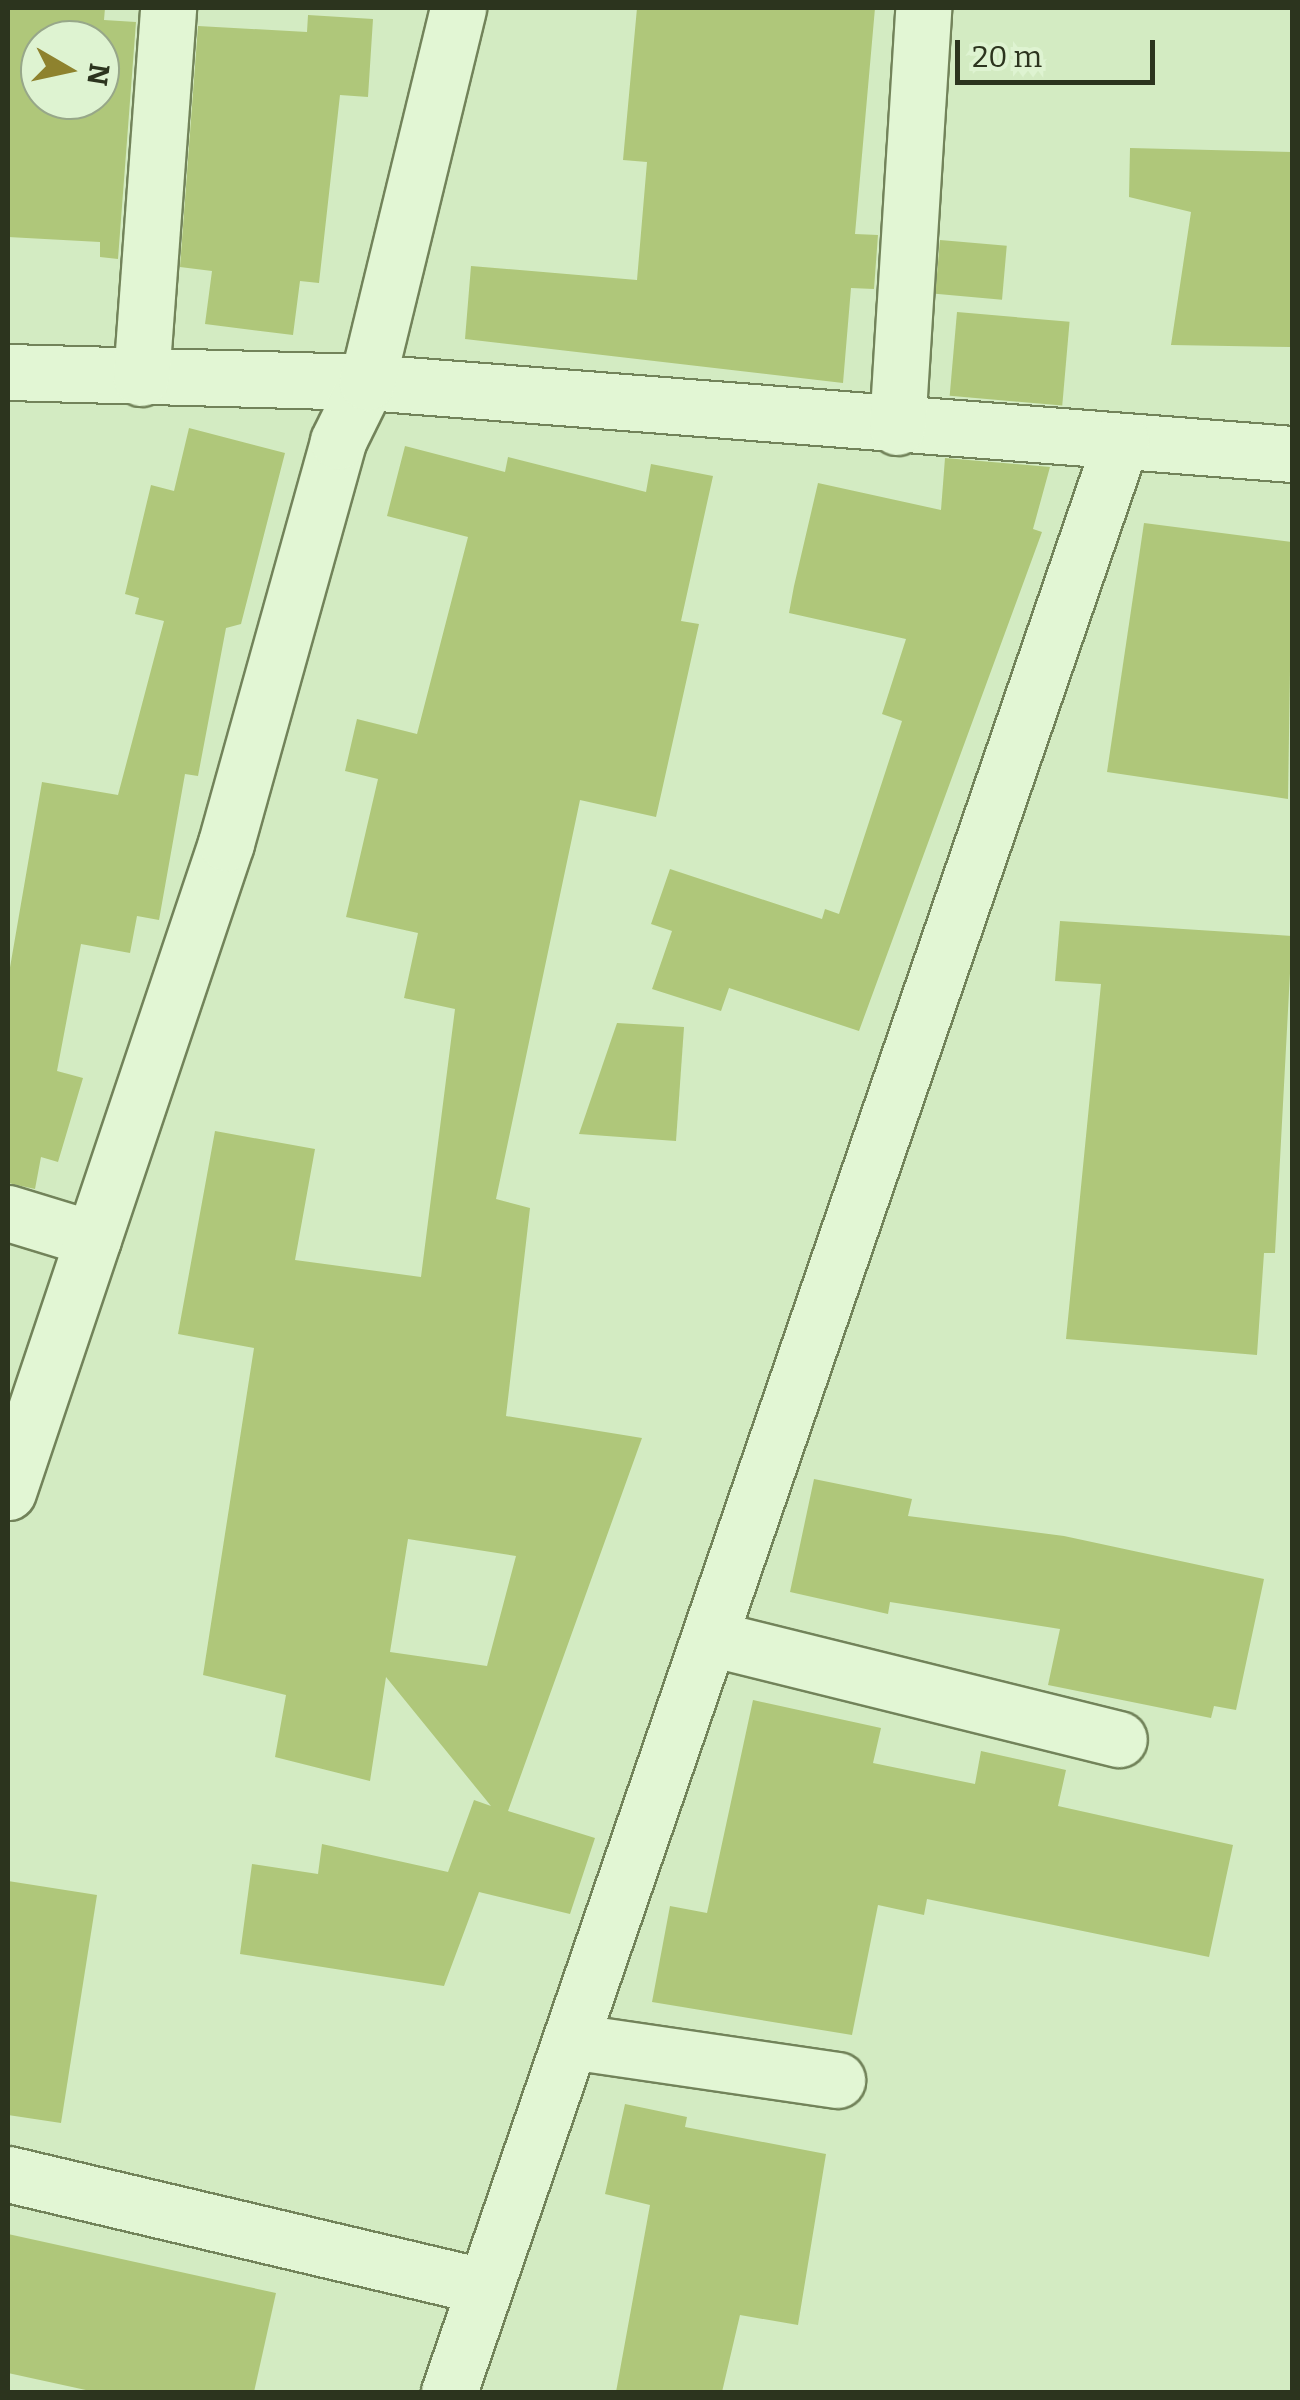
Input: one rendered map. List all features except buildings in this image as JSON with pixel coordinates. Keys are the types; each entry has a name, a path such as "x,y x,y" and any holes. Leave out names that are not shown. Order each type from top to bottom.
{"street":[{"path":"141,378 168,8"},
{"path":"8,1492 226,843 338,440 368,382 458,8"},
{"path":"897,427 923,8"},
{"path":"8,372 368,382 897,427 1292,454"},
{"path":"449,2392 483,2286 577,2042 1121,442"},
{"path":"8,1214 93,1238"},
{"path":"714,1639 1119,1739"},
{"path":"577,2042 837,2080"},
{"path":"8,2174 483,2286"}]}
